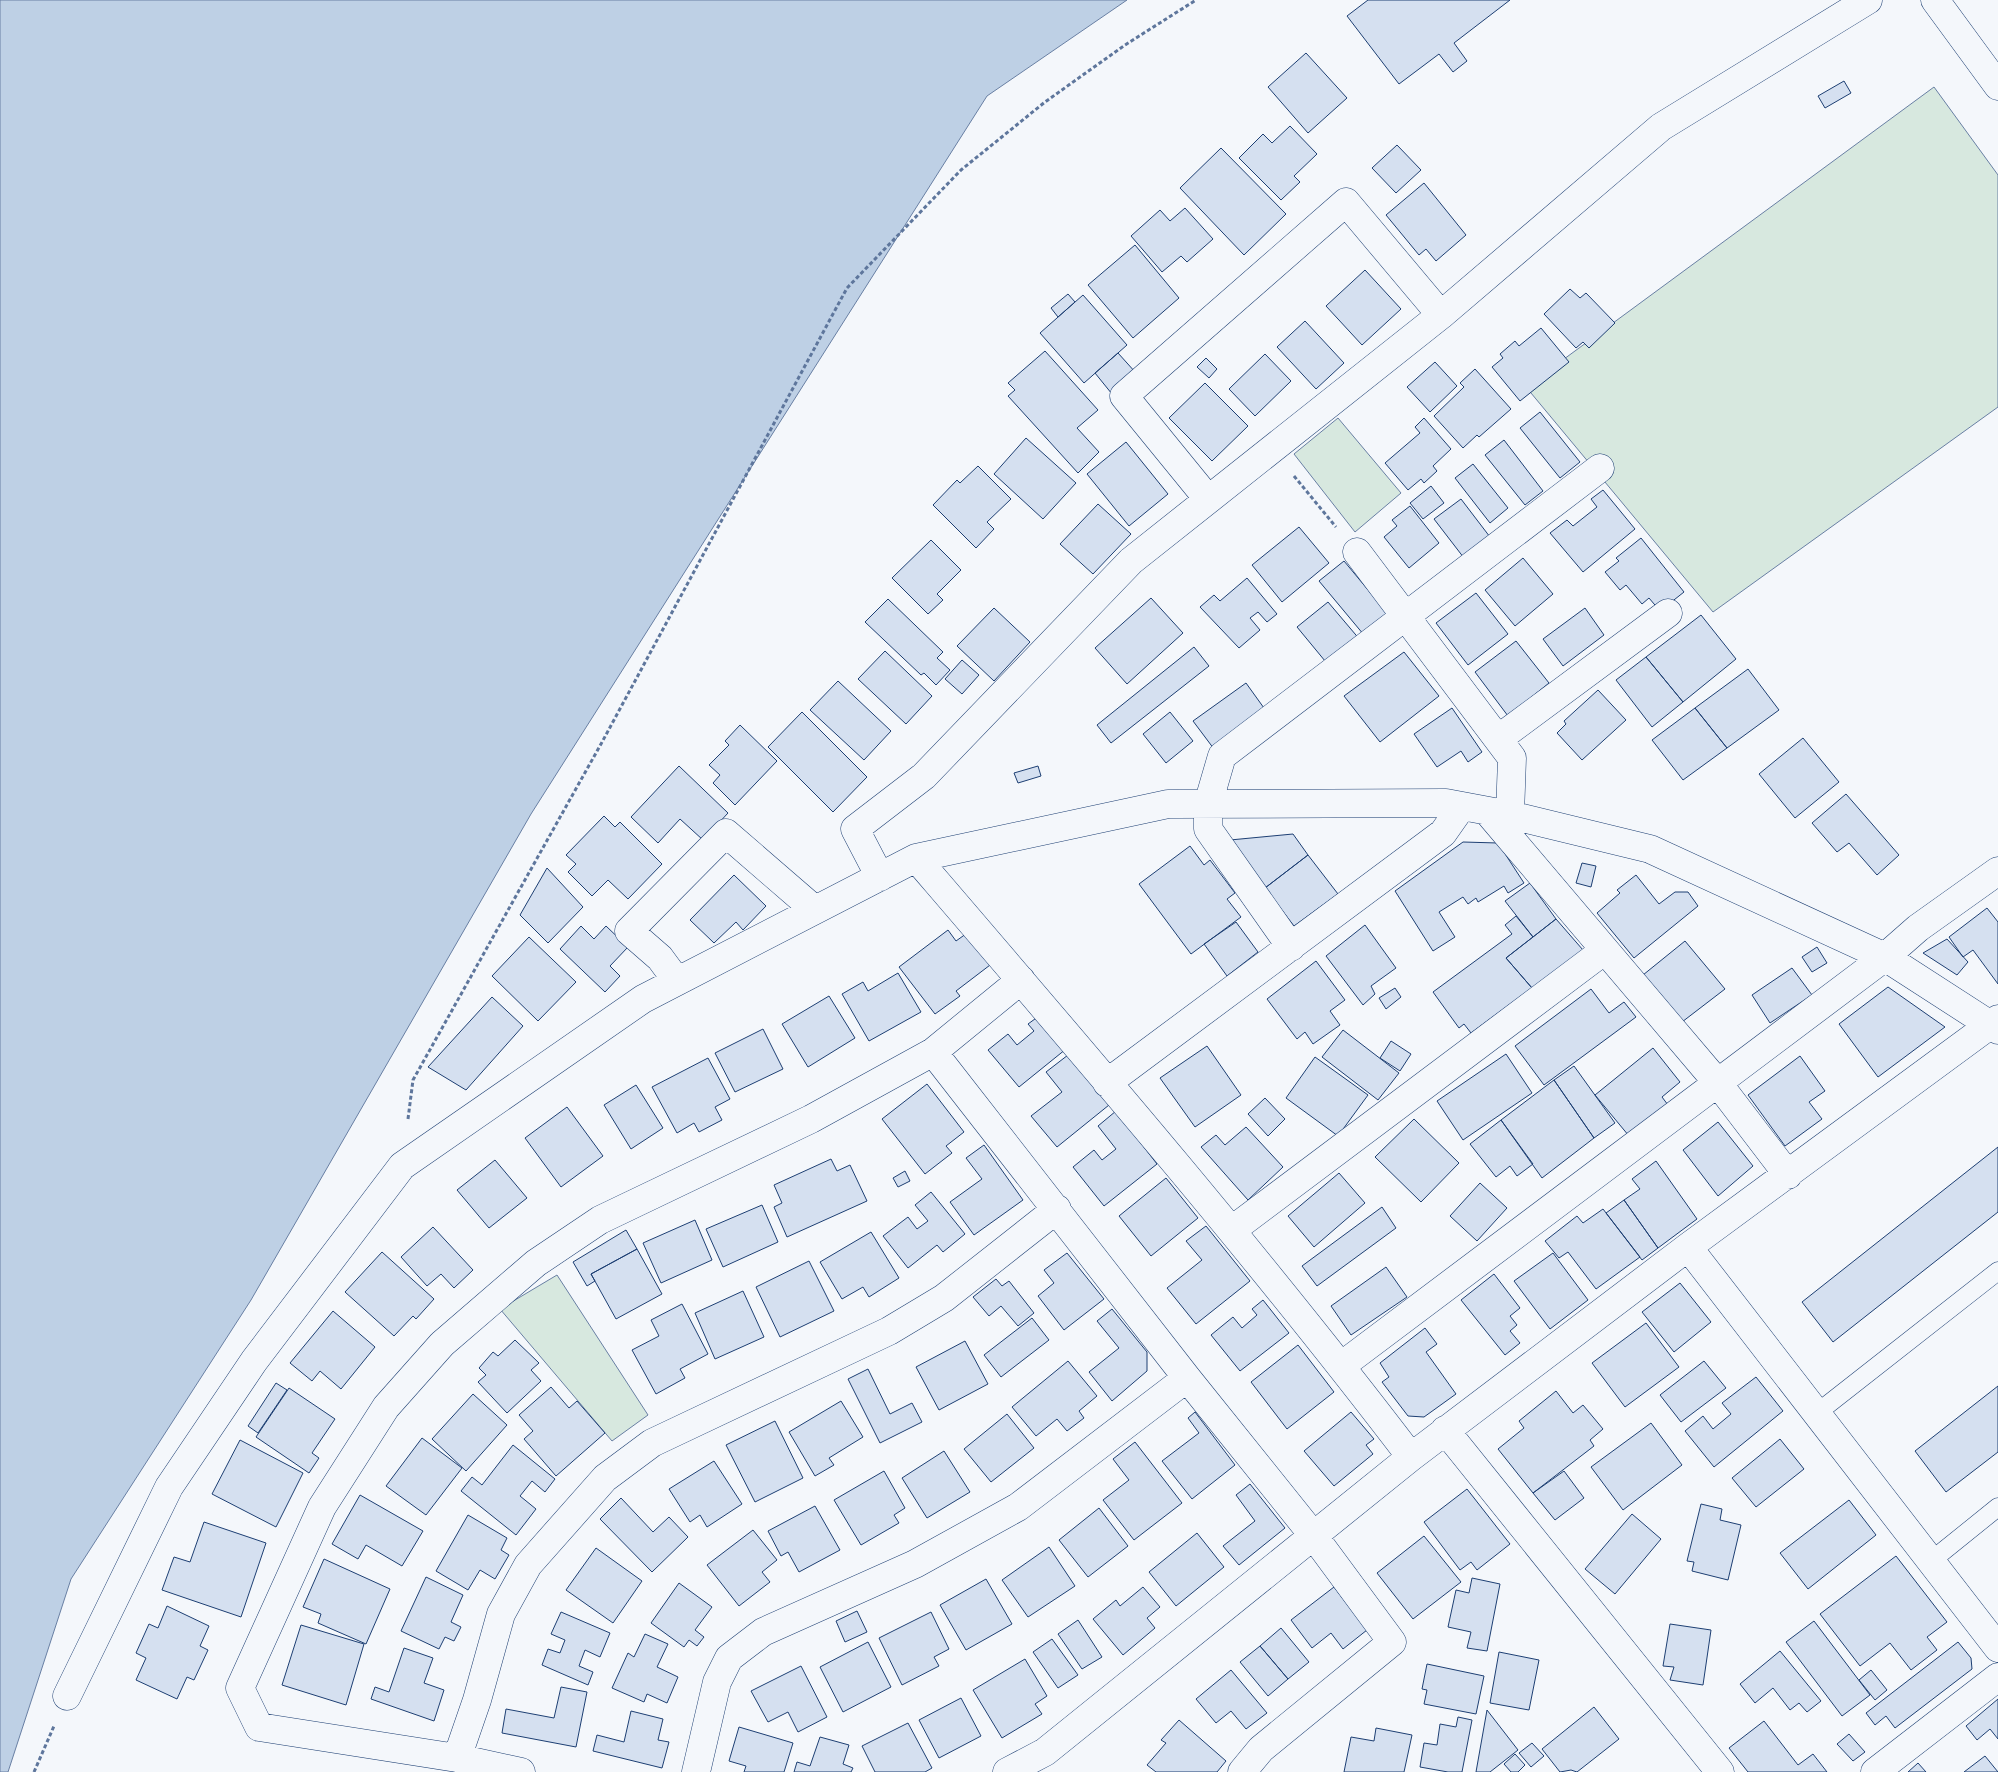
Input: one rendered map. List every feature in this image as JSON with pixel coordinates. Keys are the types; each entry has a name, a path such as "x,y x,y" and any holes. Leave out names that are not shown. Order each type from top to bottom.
{"street":[{"path":"880,878 854,829 924,776 1131,561 1441,316 1661,127 1868,0"},
{"path":"1935,0 1998,86"},
{"path":"1208,499 1124,396 1346,202 1441,316"},
{"path":"1291,947 1208,829 1208,804 1222,756 1600,468"},
{"path":"1107,1083 1443,833 1486,810 1512,758 1357,552"},
{"path":"1498,739 1668,614"},
{"path":"67,1696 169,1487 254,1361 402,1166 643,999 916,858 1168,804 1446,803 1486,810 1650,849 1885,957 1996,1024 1688,1247 1445,1430 1045,1752 1007,1772"},
{"path":"1486,810 1717,1082 1788,1175"},
{"path":"677,981 660,958 629,931 726,833 815,910"},
{"path":"916,858 1232,1230 1342,1366 1411,1457"},
{"path":"1342,1366 1885,957 1918,928 1998,871"},
{"path":"1232,1230 1604,950"},
{"path":"521,1772 457,1758 260,1726 240,1688 322,1507 386,1407 442,1344 536,1263 600,1220 811,1119 933,1052 1021,980"},
{"path":"933,1052 1187,1378 1313,1535 1392,1642 1260,1749 1242,1772"},
{"path":"457,1758 477,1700 501,1614 528,1566 606,1478 652,1443 889,1331 944,1298 1057,1209"},
{"path":"1688,1247 1998,1648"},
{"path":"696,1772 717,1682 729,1658 763,1632 915,1564 1018,1507 1187,1378"},
{"path":"1445,1430 1720,1772"},
{"path":"1875,1772 1998,1677"}],"lane":[{"path":"1817,1413 1998,1271"},
{"path":"1931,1561 1998,1507"}],"path":[{"path":"402,1166 414,1080 601,744 847,288 961,170 1044,102 1125,45 1196,0"},
{"path":"1272,449 1357,552"},
{"path":"34,1772 67,1696"}],"shaded area":[{"path":"1934,87 1998,175 1998,407 1713,612 1526,387"},
{"path":"1338,418 1401,493 1355,532 1294,454"},
{"path":"557,1275 648,1415 612,1441 500,1309"}],"water":[{"path":"0,0 1127,0 987,96 531,814 251,1300 71,1579 8,1772 0,1772"}],"building":[{"path":"1368,0 1510,0 1454,43 1467,61 1453,72 1439,54 1399,84 1347,16"},
{"path":"1306,53 1347,98 1308,133 1268,87"},
{"path":"1844,81 1851,93 1825,108 1818,96"},
{"path":"1290,126 1317,154 1294,176 1300,182 1281,200 1239,158 1263,134 1272,143"},
{"path":"1397,145 1421,170 1396,193 1372,168"},
{"path":"1221,148 1286,214 1244,255 1180,188"},
{"path":"1424,183 1466,235 1436,261 1426,249 1419,255 1386,215"},
{"path":"1185,208 1213,239 1187,262 1181,256 1162,272 1131,236 1160,210 1170,221"},
{"path":"1135,245 1179,298 1133,338 1088,285"},
{"path":"1365,270 1401,309 1362,345 1326,306"},
{"path":"1570,289 1580,298 1586,293 1615,323 1589,348 1583,342 1576,348 1544,314"},
{"path":"1068,294 1075,302 1058,317 1051,308"},
{"path":"1083,295 1127,345 1084,383 1040,333"},
{"path":"1305,321 1344,363 1316,389 1277,347"},
{"path":"1541,328 1569,362 1520,401 1492,367 1503,358 1500,354 1515,341 1519,346"},
{"path":"1045,351 1098,410 1077,428 1099,452 1078,473 1008,396 1015,390 1008,383"},
{"path":"1118,353 1136,373 1112,394 1095,373"},
{"path":"1265,354 1291,381 1255,416 1229,389"},
{"path":"1206,358 1217,369 1209,378 1197,367"},
{"path":"1435,362 1457,386 1430,412 1407,387"},
{"path":"1475,369 1511,409 1479,437 1477,435 1463,448 1434,416 1464,387 1460,383"},
{"path":"1205,383 1248,426 1212,461 1169,418"},
{"path":"1540,412 1580,462 1560,478 1520,428"},
{"path":"1424,418 1451,449 1433,466 1437,471 1424,483 1421,479 1408,490 1385,463 1420,433 1415,427"},
{"path":"1026,438 1076,483 1043,519 994,474"},
{"path":"1504,440 1543,491 1525,505 1485,455"},
{"path":"1126,442 1168,494 1129,526 1087,474"},
{"path":"1473,464 1508,508 1490,523 1455,478"},
{"path":"978,466 1011,499 987,522 994,529 976,548 933,505 957,480 960,483"},
{"path":"1431,486 1444,503 1423,519 1410,503"},
{"path":"1603,490 1635,529 1583,572 1550,533 1567,520 1573,526 1597,507 1591,499"},
{"path":"1461,499 1490,537 1464,558 1434,519"},
{"path":"1098,504 1131,534 1093,574 1060,544"},
{"path":"1410,506 1439,543 1409,568 1384,537 1397,526 1392,520"},
{"path":"1299,527 1329,563 1282,602 1252,565"},
{"path":"1641,538 1684,592 1660,611 1649,598 1642,604 1626,585 1620,590 1605,572 1619,561 1616,558"},
{"path":"931,540 961,570 937,594 943,600 928,614 892,578"},
{"path":"1523,558 1553,594 1515,626 1485,590"},
{"path":"1344,561 1393,620 1369,641 1319,581"},
{"path":"1247,578 1277,614 1267,622 1258,612 1250,618 1260,630 1239,648 1200,607 1214,595 1220,601"},
{"path":"1476,593 1508,634 1468,665 1436,623"},
{"path":"1151,598 1183,633 1127,684 1095,648"},
{"path":"888,599 943,652 937,658 950,670 936,685 924,673 921,675 865,622"},
{"path":"1328,602 1361,641 1330,667 1297,627"},
{"path":"994,608 1030,642 994,681 957,646"},
{"path":"1585,608 1604,635 1563,666 1543,639"},
{"path":"1701,615 1736,659 1683,702 1646,657"},
{"path":"1516,641 1549,683 1508,716 1475,672"},
{"path":"1194,647 1209,666 1111,743 1097,725"},
{"path":"885,651 932,696 906,724 858,679"},
{"path":"1404,652 1439,696 1380,742 1344,696"},
{"path":"1646,657 1683,702 1652,727 1616,680"},
{"path":"962,660 979,675 962,694 945,679"},
{"path":"1748,669 1779,710 1727,748 1695,708"},
{"path":"838,681 891,731 864,760 810,710"},
{"path":"1246,683 1269,715 1217,753 1193,721"},
{"path":"1598,690 1626,720 1582,760 1557,733 1566,724 1564,721"},
{"path":"1452,708 1482,752 1468,762 1461,751 1437,767 1414,734"},
{"path":"1695,708 1727,748 1683,780 1652,740"},
{"path":"802,712 867,777 833,812 768,747"},
{"path":"1170,712 1193,741 1166,763 1143,734"},
{"path":"740,725 777,761 735,805 713,783 720,775 709,765 729,745 725,741"},
{"path":"1803,738 1839,782 1795,818 1759,774"},
{"path":"679,766 728,813 703,840 680,819 658,843 631,817"},
{"path":"1038,766 1041,776 1018,783 1014,773"},
{"path":"1846,794 1899,855 1877,875 1849,843 1837,852 1812,823"},
{"path":"604,816 615,827 620,822 662,864 628,899 608,880 592,896 568,872 576,864 566,855"},
{"path":"1293,834 1308,855 1265,888 1230,840"},
{"path":"1463,842 1498,843 1524,883 1508,893 1504,886 1478,902 1476,898 1468,904 1463,897 1439,912 1455,937 1433,951 1395,891"},
{"path":"1190,846 1204,865 1210,860 1235,893 1227,899 1241,917 1191,954 1139,884"},
{"path":"1308,855 1338,894 1294,926 1265,888"},
{"path":"1582,863 1596,866 1591,887 1576,883"},
{"path":"547,868 583,907 548,943 520,915"},
{"path":"734,875 766,906 743,930 736,922 714,943 690,920"},
{"path":"1636,875 1659,904 1675,892 1688,892 1698,906 1634,958 1597,913 1620,893 1617,890"},
{"path":"1530,883 1556,919 1533,937 1505,901"},
{"path":"1987,908 1998,922 1998,984 1973,950 1963,957 1949,937"},
{"path":"1516,916 1533,937 1506,958 1532,988 1471,1033 1464,1024 1459,1028 1433,992 1512,934 1505,925"},
{"path":"1556,919 1583,950 1532,988 1506,958"},
{"path":"1236,922 1258,952 1227,976 1204,944"},
{"path":"1365,925 1396,968 1371,986 1375,994 1363,1005 1326,956"},
{"path":"581,926 594,939 606,926 628,947 610,966 620,976 605,992 560,949"},
{"path":"948,930 956,941 970,931 994,962 956,991 960,996 935,1014 899,967"},
{"path":"529,937 576,982 538,1021 492,976"},
{"path":"1947,939 1968,962 1957,975 1923,953"},
{"path":"1685,941 1725,989 1682,1022 1643,975"},
{"path":"1817,947 1827,963 1812,972 1802,957"},
{"path":"1316,961 1345,1000 1330,1011 1340,1025 1313,1044 1305,1032 1297,1039 1267,999"},
{"path":"1792,968 1812,995 1770,1023 1752,995"},
{"path":"898,973 921,1012 869,1041 842,994 863,982 868,991"},
{"path":"1888,987 1945,1027 1878,1077 1839,1024"},
{"path":"1395,988 1401,997 1386,1009 1379,998"},
{"path":"1591,989 1609,1013 1624,1002 1636,1017 1544,1085 1515,1046"},
{"path":"829,996 855,1038 808,1067 782,1024"},
{"path":"492,997 523,1026 466,1090 428,1067"},
{"path":"1039,1016 1066,1049 1019,1087 988,1050 1008,1034 1017,1045 1034,1031 1028,1024"},
{"path":"763,1029 783,1069 735,1092 715,1053"},
{"path":"1343,1030 1399,1073 1378,1100 1322,1057"},
{"path":"1391,1041 1411,1054 1400,1071 1380,1058"},
{"path":"1207,1046 1241,1095 1195,1127 1160,1078"},
{"path":"1653,1048 1680,1082 1662,1097 1668,1105 1629,1136 1595,1095"},
{"path":"1506,1054 1532,1093 1463,1140 1437,1101"},
{"path":"1068,1055 1109,1105 1057,1147 1031,1116 1062,1092 1046,1072"},
{"path":"1800,1056 1825,1091 1809,1102 1822,1119 1785,1146 1748,1095"},
{"path":"1315,1057 1368,1095 1338,1136 1286,1098"},
{"path":"708,1058 730,1099 715,1107 722,1120 699,1132 694,1123 677,1133 652,1087"},
{"path":"1574,1066 1615,1123 1594,1138 1554,1080"},
{"path":"1554,1080 1594,1138 1542,1178 1501,1120"},
{"path":"927,1084 964,1132 946,1146 952,1153 925,1174 882,1119"},
{"path":"636,1085 663,1128 631,1149 604,1105"},
{"path":"1265,1098 1285,1119 1268,1136 1248,1114"},
{"path":"567,1107 603,1156 561,1187 525,1138"},
{"path":"1116,1111 1157,1164 1104,1206 1073,1167 1094,1150 1102,1160 1116,1149 1098,1126"},
{"path":"1414,1119 1459,1163 1421,1202 1375,1157"},
{"path":"1501,1120 1533,1164 1517,1176 1510,1166 1496,1177 1470,1144"},
{"path":"1718,1122 1753,1166 1718,1196 1683,1150"},
{"path":"1246,1127 1283,1167 1248,1200 1201,1147 1216,1135 1225,1145"},
{"path":"984,1145 1023,1200 974,1235 950,1202 982,1179 966,1158"},
{"path":"1998,1147 1998,1212 1833,1342 1802,1302"},
{"path":"831,1159 837,1171 850,1165 867,1201 787,1237 774,1207 782,1203 774,1185"},
{"path":"495,1160 527,1198 489,1228 457,1190"},
{"path":"1656,1161 1697,1219 1658,1248 1624,1200 1640,1189 1632,1179"},
{"path":"905,1171 910,1181 898,1187 893,1178"},
{"path":"1339,1173 1365,1203 1314,1247 1288,1216"},
{"path":"1166,1178 1198,1218 1151,1256 1119,1216"},
{"path":"1480,1183 1507,1208 1477,1241 1450,1216"},
{"path":"931,1192 965,1234 943,1252 937,1245 908,1268 883,1236 908,1217 917,1229 928,1221 915,1205"},
{"path":"1624,1200 1658,1248 1642,1260 1606,1213"},
{"path":"762,1205 778,1242 723,1267 706,1229"},
{"path":"1382,1207 1396,1228 1317,1286 1302,1266"},
{"path":"1603,1209 1640,1257 1596,1289 1568,1252 1559,1258 1545,1241 1577,1216 1583,1223"},
{"path":"695,1220 712,1260 661,1283 643,1243"},
{"path":"1206,1226 1250,1281 1196,1324 1167,1288 1202,1260 1186,1241"},
{"path":"433,1227 473,1270 454,1288 441,1274 427,1286 401,1257"},
{"path":"626,1230 637,1249 591,1274 595,1281 587,1286 573,1262"},
{"path":"871,1232 899,1278 869,1297 863,1287 842,1299 820,1262"},
{"path":"637,1249 662,1294 616,1319 591,1274"},
{"path":"382,1252 434,1299 416,1319 413,1316 394,1336 345,1292"},
{"path":"1067,1253 1104,1299 1064,1330 1038,1296 1054,1283 1044,1270"},
{"path":"1553,1253 1588,1300 1550,1329 1514,1281"},
{"path":"809,1261 834,1311 780,1337 756,1287"},
{"path":"1386,1267 1407,1297 1351,1335 1331,1306"},
{"path":"1494,1274 1520,1308 1510,1316 1517,1325 1510,1331 1520,1343 1505,1355 1461,1300"},
{"path":"996,1279 1002,1286 1009,1281 1034,1313 1018,1326 1001,1306 989,1316 973,1297"},
{"path":"1680,1283 1711,1322 1674,1352 1642,1312"},
{"path":"743,1291 764,1337 715,1359 695,1313"},
{"path":"1263,1300 1289,1333 1240,1371 1211,1335 1233,1317 1242,1328 1257,1315 1252,1309"},
{"path":"682,1304 708,1354 680,1369 685,1378 656,1394 632,1350 659,1336 651,1320"},
{"path":"1112,1309 1147,1352 1147,1371 1112,1401 1089,1372 1119,1348 1097,1321"},
{"path":"333,1311 375,1347 341,1389 320,1371 312,1381 290,1363"},
{"path":"1032,1318 1049,1340 1001,1377 984,1355"},
{"path":"1646,1323 1679,1367 1625,1407 1592,1363"},
{"path":"1425,1328 1437,1344 1426,1352 1456,1394 1424,1417 1408,1416 1382,1382 1389,1377 1380,1363"},
{"path":"515,1340 539,1363 531,1370 541,1381 507,1413 478,1382 486,1375 479,1368 493,1352 498,1356"},
{"path":"965,1341 988,1384 939,1410 916,1367"},
{"path":"1298,1345 1334,1392 1287,1429 1251,1382"},
{"path":"1068,1361 1097,1396 1079,1411 1084,1418 1067,1431 1057,1419 1036,1436 1012,1407"},
{"path":"1704,1361 1726,1388 1681,1422 1660,1395"},
{"path":"868,1369 890,1414 912,1403 922,1422 880,1443 848,1379"},
{"path":"1756,1377 1783,1411 1714,1467 1685,1431 1703,1416 1713,1429 1731,1414 1722,1403"},
{"path":"276,1383 287,1390 258,1433 248,1426"},
{"path":"1998,1386 1998,1452 1946,1492 1915,1451"},
{"path":"551,1387 569,1408 577,1401 605,1433 556,1476 524,1439 533,1431 519,1415"},
{"path":"289,1388 335,1419 312,1453 319,1458 309,1473 256,1437"},
{"path":"1556,1391 1573,1413 1583,1405 1603,1429 1590,1440 1594,1446 1533,1493 1498,1449 1524,1428 1519,1421"},
{"path":"473,1394 507,1425 466,1471 432,1439"},
{"path":"841,1401 863,1437 829,1458 834,1465 815,1476 789,1432"},
{"path":"1195,1412 1235,1465 1192,1499 1162,1461 1199,1433 1188,1418"},
{"path":"1351,1412 1374,1439 1366,1445 1373,1454 1334,1486 1304,1451"},
{"path":"1007,1414 1034,1448 991,1482 964,1449"},
{"path":"775,1421 803,1478 755,1502 726,1445"},
{"path":"1651,1423 1682,1465 1623,1510 1591,1467"},
{"path":"422,1438 462,1468 426,1515 386,1486"},
{"path":"1780,1439 1804,1469 1756,1507 1732,1478"},
{"path":"240,1440 303,1473 276,1527 212,1494"},
{"path":"1135,1442 1182,1503 1134,1540 1103,1500 1129,1480 1113,1459"},
{"path":"513,1445 555,1479 545,1492 532,1481 520,1496 536,1509 516,1535 461,1491 472,1477 482,1485"},
{"path":"944,1451 970,1492 927,1518 902,1478"},
{"path":"714,1461 742,1504 707,1527 700,1515 690,1522 669,1489"},
{"path":"884,1471 905,1508 894,1515 899,1523 861,1545 834,1500"},
{"path":"1564,1471 1584,1498 1555,1520 1533,1493"},
{"path":"1250,1484 1285,1528 1239,1565 1223,1546 1255,1521 1236,1495"},
{"path":"1467,1489 1510,1544 1477,1570 1471,1562 1460,1570 1424,1522"},
{"path":"360,1495 423,1531 402,1566 366,1545 358,1559 332,1544"},
{"path":"621,1498 653,1532 669,1517 688,1537 652,1572 600,1519"},
{"path":"1849,1500 1876,1535 1808,1589 1780,1553"},
{"path":"1701,1504 1722,1509 1720,1520 1741,1525 1728,1580 1692,1571 1694,1562 1687,1561"},
{"path":"815,1506 840,1550 799,1572 788,1552 781,1556 768,1531"},
{"path":"1099,1508 1128,1546 1088,1577 1059,1540"},
{"path":"1632,1514 1661,1539 1615,1594 1585,1569"},
{"path":"468,1515 507,1538 501,1550 509,1555 495,1579 480,1570 468,1590 436,1571"},
{"path":"204,1522 266,1543 241,1617 162,1590 174,1557 190,1562"},
{"path":"753,1530 777,1560 762,1572 770,1582 739,1606 707,1565"},
{"path":"1197,1533 1224,1567 1176,1606 1149,1572"},
{"path":"1424,1536 1461,1582 1413,1619 1377,1573"},
{"path":"1049,1547 1075,1586 1028,1617 1002,1580"},
{"path":"596,1548 642,1581 613,1623 566,1590"},
{"path":"1896,1556 1947,1622 1927,1637 1937,1650 1911,1670 1890,1643 1860,1666 1820,1614"},
{"path":"324,1559 390,1589 366,1644 318,1623 321,1614 303,1607"},
{"path":"426,1577 463,1595 451,1622 461,1627 454,1641 445,1637 439,1649 401,1631"},
{"path":"1472,1578 1500,1584 1487,1651 1467,1648 1471,1632 1448,1627 1456,1590 1469,1593"},
{"path":"986,1579 1012,1624 966,1650 940,1605"},
{"path":"679,1583 712,1607 695,1630 704,1637 697,1646 689,1640 684,1647 651,1623"},
{"path":"1143,1587 1160,1607 1147,1618 1155,1628 1123,1655 1093,1619 1116,1600 1120,1606"},
{"path":"1334,1587 1367,1630 1343,1649 1331,1633 1312,1648 1291,1620"},
{"path":"167,1606 209,1626 200,1646 208,1650 194,1680 187,1677 177,1699 136,1680 146,1658 136,1653 149,1624 158,1628"},
{"path":"857,1611 867,1632 845,1642 836,1621"},
{"path":"561,1612 610,1633 600,1657 585,1650 579,1666 593,1672 588,1685 542,1665 548,1649 560,1653 565,1640 551,1634"},
{"path":"931,1612 949,1649 934,1657 939,1666 902,1685 879,1638"},
{"path":"1078,1620 1102,1657 1082,1669 1058,1634"},
{"path":"1814,1621 1870,1695 1842,1716 1786,1642"},
{"path":"1670,1624 1711,1630 1703,1685 1670,1680 1674,1667 1663,1666"},
{"path":"301,1625 364,1644 346,1705 282,1685"},
{"path":"1281,1628 1309,1662 1288,1679 1260,1646"},
{"path":"645,1634 668,1644 657,1667 678,1677 667,1703 647,1694 644,1702 612,1688 628,1653 634,1657"},
{"path":"1052,1639 1078,1675 1058,1688 1033,1652"},
{"path":"868,1642 891,1687 843,1712 820,1667"},
{"path":"1958,1642 1971,1658 1972,1669 1895,1728 1886,1716 1875,1725 1866,1713"},
{"path":"1260,1646 1288,1679 1268,1696 1240,1662"},
{"path":"404,1648 433,1658 424,1683 444,1690 434,1721 371,1699 375,1687 389,1692"},
{"path":"1780,1651 1821,1701 1807,1712 1799,1703 1790,1710 1773,1688 1755,1703 1740,1684"},
{"path":"1499,1652 1539,1660 1529,1710 1490,1703"},
{"path":"1025,1659 1047,1696 1035,1704 1042,1714 1002,1738 973,1690"},
{"path":"1427,1664 1484,1676 1476,1714 1424,1704 1427,1690 1422,1689"},
{"path":"801,1666 827,1717 798,1732 788,1712 768,1722 751,1691"},
{"path":"1231,1670 1267,1713 1246,1729 1231,1711 1216,1723 1196,1699"},
{"path":"1871,1670 1887,1690 1875,1700 1859,1680"},
{"path":"561,1687 587,1692 576,1747 502,1733 506,1709 554,1718"},
{"path":"961,1698 981,1736 939,1758 919,1720"},
{"path":"1998,1699 1998,1739 1990,1729 1977,1740 1966,1726"},
{"path":"1594,1707 1619,1739 1577,1772 1571,1770 1560,1772 1542,1749"},
{"path":"1487,1710 1518,1750 1490,1772 1476,1772"},
{"path":"631,1711 663,1719 658,1740 669,1742 662,1768 593,1751 597,1735 624,1742"},
{"path":"1458,1717 1472,1720 1462,1772 1448,1772 1420,1767 1424,1743 1437,1745 1440,1724 1456,1727"},
{"path":"1179,1720 1226,1761 1217,1772 1156,1772 1147,1765 1166,1743 1161,1740"},
{"path":"1764,1721 1798,1765 1813,1754 1827,1772 1748,1772 1729,1748"},
{"path":"908,1723 932,1768 925,1772 875,1772 862,1746"},
{"path":"739,1727 793,1743 784,1772 744,1772 746,1766 729,1761"},
{"path":"1376,1728 1412,1735 1404,1772 1344,1772 1351,1737 1374,1741"},
{"path":"1849,1734 1865,1752 1853,1761 1837,1744"},
{"path":"820,1737 849,1745 843,1764 853,1768 851,1772 794,1772 797,1762 810,1766"},
{"path":"1532,1743 1544,1756 1531,1767 1519,1753"},
{"path":"1515,1754 1525,1765 1518,1772 1511,1772 1504,1764"},
{"path":"1985,1756 1998,1772 1964,1772"},
{"path":"1918,1763 1926,1772 1908,1772"}]}
